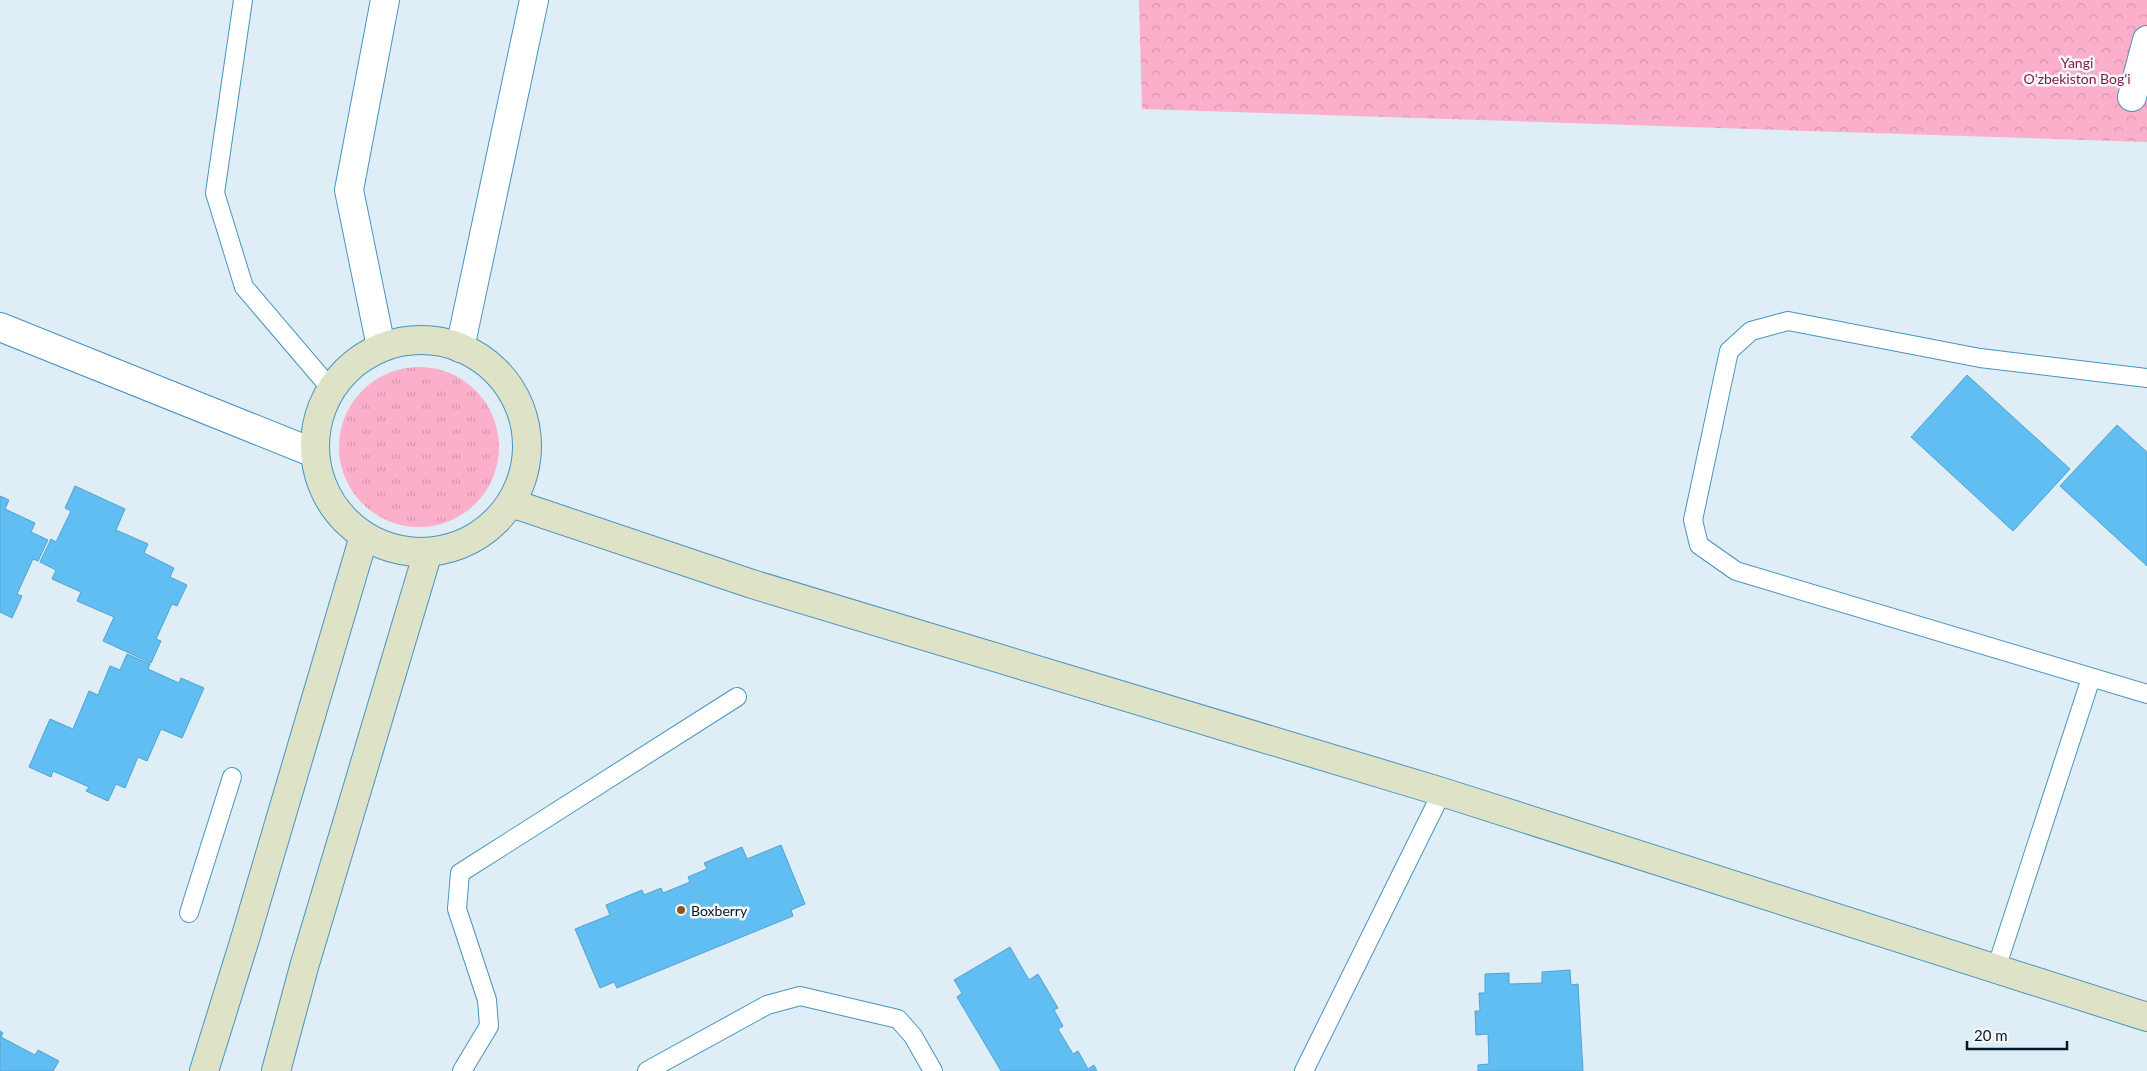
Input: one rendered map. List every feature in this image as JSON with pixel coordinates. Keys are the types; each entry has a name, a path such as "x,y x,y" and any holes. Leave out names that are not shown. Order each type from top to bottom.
{"street":[{"path":"382,347 349,190 385,0"},
{"path":"460,348 534,0"},
{"path":"2132,97 2147,40"},
{"path":"0,327 314,453"},
{"path":"414,339 447,343 460,348 478,356 503,378 520,407 528,439 524,472 511,503 489,528 460,545 428,552 394,549 364,536 338,514 321,485 314,453 317,420 331,389 352,364 382,347 414,339"},
{"path":"511,503 752,584 1442,792 2147,1018"},
{"path":"204,1071 248,930 364,536"},
{"path":"282,1069 304,967 428,552"}],"lane":[{"path":"242,0 215,193 244,287 331,389"},
{"path":"2147,378 1980,358 1788,321 1750,331 1729,352 1693,520 1699,546 1736,571 2147,694"},
{"path":"1996,969 2091,678"},
{"path":"462,1071 490,1026 487,1000 458,909 460,873 737,697"},
{"path":"189,912 232,776"},
{"path":"1304,1071 1442,792"},
{"path":"647,1071 767,1005 800,996 898,1019 913,1036 933,1071"}],"green space":[{"name":"Yangi Oʻzbekiston Bogʻi","path":"1139,0 2147,0 2147,142 1142,109"},
{"path":"411,367 427,367 457,376 476,390 493,416 499,439 499,455 493,478 476,504 457,518 442,524 427,527 411,527 381,518 357,498 348,485 342,470 339,455 339,439 348,409 368,385 381,376 396,370"}],"building":[{"path":"1967,375 2070,469 2013,531 1911,437"},
{"path":"2117,425 2147,452 2147,566 2060,486"},
{"path":"75,486 125,509 116,530 148,544 144,553 174,568 170,577 187,585 177,606 172,604 156,639 161,641 151,663 103,641 114,617 77,601 81,592 52,579 56,570 40,562 51,539 56,542 71,511 65,508"},
{"path":"0,496 9,500 5,509 35,523 31,532 48,540 38,561 33,559 17,594 22,596 12,618 0,612"},
{"path":"127,654 150,664 148,669 179,683 181,678 204,688 182,738 161,729 147,761 138,757 125,788 116,784 108,801 86,791 89,787 53,771 51,777 29,767 50,719 73,729 89,691 98,695 110,666 120,670"},
{"path":"781,845 805,904 791,910 793,916 617,988 614,982 600,988 575,929 610,915 606,905 642,890 644,895 661,888 663,893 690,882 688,877 707,869 704,863 742,847 747,859"},
{"path":"1010,947 1029,980 1038,974 1058,1008 1054,1010 1063,1026 1058,1029 1073,1054 1078,1051 1088,1069 1094,1065 1097,1071 1001,1071 957,997 962,993 954,980"},
{"path":"1570,970 1571,985 1578,984 1583,1071 1478,1071 1478,1065 1489,1064 1488,1034 1476,1035 1475,1011 1480,1011 1479,993 1485,993 1485,974 1509,973 1509,984 1542,983 1542,972"},
{"path":"0,1031 3,1033 1,1037 35,1055 38,1050 59,1061 53,1071 0,1071"}],"place":[{"name":"Boxberry","path":"681,910"}]}
